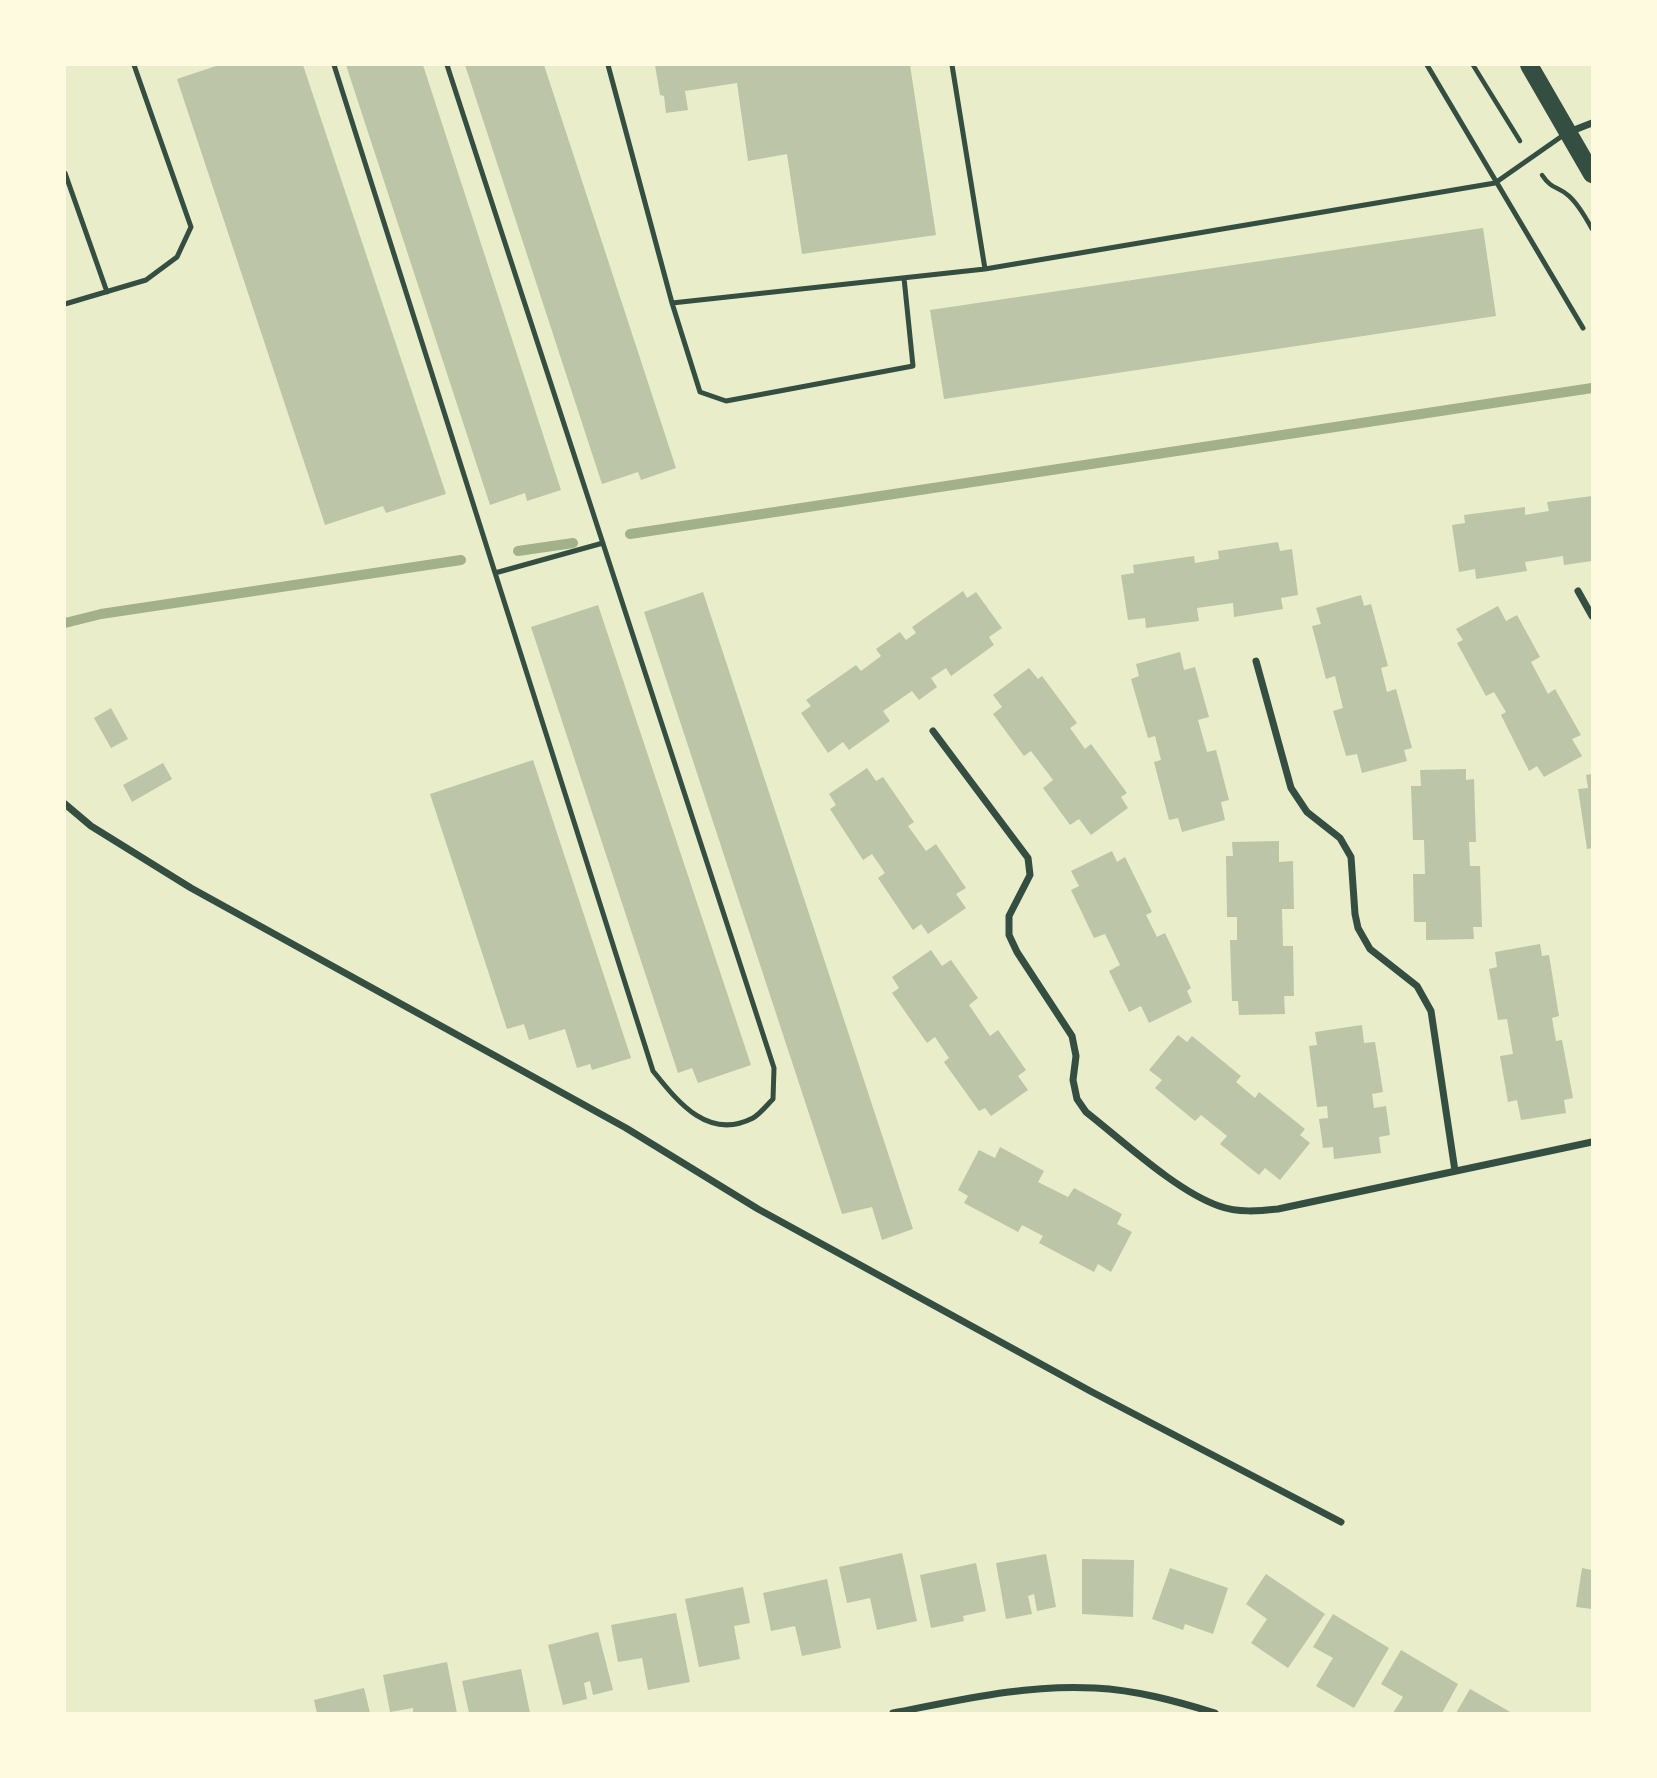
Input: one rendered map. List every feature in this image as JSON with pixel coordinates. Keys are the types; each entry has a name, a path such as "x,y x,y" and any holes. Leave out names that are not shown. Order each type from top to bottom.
{"main road":[{"path":"1529,65 1592,174"}],"street":[{"path":"1568,132 1592,123"},
{"path":"1578,591 1592,616"},
{"path":"1256,662 1291,788 1307,812 1340,838 1351,857 1354,914 1358,928 1370,949 1417,986 1431,1011 1455,1171"},
{"path":"933,731 1028,858 1030,875 1009,916 1009,935 1072,1036 1076,1056 1073,1080 1077,1099 1086,1112 1192,1194 1221,1207 1253,1212 1278,1209 1592,1142"},
{"path":"65,804 91,826 191,888 626,1128 758,1209 1092,1392 1341,1522"},
{"path":"893,1713 989,1694 1049,1687 1097,1688 1168,1698 1215,1713"}],"lane":[{"path":"65,304 146,280 177,257 191,227 134,65"},
{"path":"334,65 653,1071 678,1102 704,1120 726,1126 754,1117 773,1099 774,1068 447,65"},
{"path":"608,65 672,303 699,392 726,401 913,366 904,278"},
{"path":"952,65 985,269"},
{"path":"1427,65 1583,328"},
{"path":"672,303 985,269 1495,183 1568,132"},
{"path":"65,173 107,292"},
{"path":"495,573 603,543"}],"building":[{"path":"219,65 303,65 446,494 386,513 383,506 325,525 177,79"},
{"path":"346,65 423,65 561,490 527,501 525,493 490,505"},
{"path":"465,65 544,65 676,468 641,480 638,472 602,484"},
{"path":"655,65 910,65 936,235 802,254 787,154 748,161 737,83 685,91 688,110 666,113"},
{"path":"1483,228 1496,316 944,399 930,310"},
{"path":"1592,496 1592,561 1564,565 1563,556 1525,562 1527,571 1476,579 1475,569 1459,572 1452,525 1465,523 1464,515 1525,507 1525,515 1549,511 1547,502"},
{"path":"1278,542 1280,551 1292,549 1298,595 1281,598 1283,609 1234,617 1233,603 1197,608 1199,621 1146,628 1145,618 1128,620 1121,575 1134,573 1133,565 1194,556 1195,563 1219,559 1218,551"},
{"path":"963,591 967,598 976,592 1002,628 989,637 994,645 951,676 946,668 931,678 937,687 919,700 912,691 883,711 890,721 849,750 843,742 828,753 801,713 811,706 806,700 856,665 861,671 881,656 876,649 900,632 906,640 916,633 912,627"},
{"path":"703,592 913,1229 882,1240 872,1207 842,1214 644,612"},
{"path":"1361,595 1364,606 1371,604 1388,666 1381,668 1387,692 1396,689 1412,748 1404,750 1407,761 1362,773 1357,754 1346,756 1333,711 1343,708 1335,676 1326,679 1312,626 1321,624 1316,608"},
{"path":"598,605 751,1065 698,1083 692,1068 678,1073 531,627"},
{"path":"1498,606 1506,621 1517,615 1540,657 1531,662 1548,694 1555,689 1581,735 1572,739 1582,756 1544,777 1537,766 1529,771 1501,715 1506,712 1494,692 1486,696 1457,643 1463,640 1456,629"},
{"path":"1180,652 1184,670 1195,667 1209,717 1198,720 1207,752 1216,750 1229,800 1221,802 1225,820 1182,832 1178,818 1169,820 1154,762 1161,760 1155,736 1148,738 1131,679 1139,676 1136,664"},
{"path":"1029,668 1038,679 1042,676 1077,723 1070,728 1085,749 1091,744 1127,793 1121,797 1128,808 1091,835 1079,819 1070,825 1043,788 1053,780 1031,751 1024,756 993,714 1002,707 993,695"},
{"path":"111,708 128,739 111,748 94,718"},
{"path":"533,760 631,1058 592,1070 590,1064 577,1068 565,1029 529,1040 524,1024 507,1029 430,794"},
{"path":"163,763 172,779 132,802 123,785"},
{"path":"867,768 876,781 883,777 914,822 908,826 926,851 936,844 966,888 956,894 966,908 928,934 921,924 913,930 878,878 885,873 872,854 863,860 830,809 836,805 829,794"},
{"path":"1466,769 1466,780 1474,779 1476,842 1469,842 1470,866 1480,866 1482,927 1473,927 1474,939 1426,940 1426,922 1414,922 1413,874 1425,874 1424,840 1413,840 1411,786 1421,786 1420,770"},
{"path":"1592,774 1592,848 1587,849 1578,789 1588,788 1586,775"},
{"path":"1279,841 1279,862 1293,861 1294,909 1282,909 1283,946 1293,946 1294,996 1284,996 1285,1014 1239,1015 1238,1001 1232,1001 1230,940 1237,940 1237,917 1227,917 1226,856 1233,856 1232,842"},
{"path":"1112,851 1117,862 1125,857 1152,912 1146,915 1157,937 1165,933 1191,988 1187,991 1192,1002 1149,1023 1141,1006 1129,1012 1109,971 1120,965 1105,934 1094,938 1071,890 1079,886 1071,871"},
{"path":"1540,944 1542,956 1549,955 1559,1016 1552,1018 1556,1041 1562,1040 1573,1098 1564,1100 1566,1113 1521,1120 1517,1100 1508,1102 1500,1056 1513,1054 1507,1019 1498,1020 1489,969 1497,967 1495,952"},
{"path":"931,950 942,966 951,960 978,998 969,1005 990,1036 998,1030 1026,1070 1018,1076 1028,1090 991,1116 985,1108 979,1111 944,1062 949,1058 935,1037 927,1043 892,993 899,988 892,977"},
{"path":"1362,1025 1364,1043 1375,1042 1383,1092 1372,1094 1374,1108 1386,1106 1390,1135 1379,1137 1381,1153 1334,1159 1333,1147 1323,1148 1319,1119 1328,1118 1327,1106 1317,1107 1309,1046 1317,1045 1315,1032"},
{"path":"1178,1035 1187,1042 1192,1036 1241,1076 1236,1082 1255,1098 1259,1092 1305,1129 1300,1135 1310,1143 1280,1180 1265,1168 1259,1175 1220,1144 1227,1136 1201,1115 1195,1121 1155,1088 1162,1080 1149,1070"},
{"path":"1000,1147 1044,1171 1038,1182 1068,1197 1074,1188 1122,1214 1117,1224 1132,1232 1111,1272 1098,1264 1094,1272 1039,1243 1043,1236 1022,1225 1018,1232 964,1203 968,1196 958,1190 979,1150 995,1158"},
{"path":"902,1553 917,1621 877,1630 870,1598 847,1603 839,1567"},
{"path":"1046,1554 1056,1607 1037,1611 1034,1594 1028,1596 1032,1614 1006,1619 996,1563"},
{"path":"1082,1559 1134,1560 1133,1617 1082,1614"},
{"path":"976,1563 986,1611 963,1616 964,1621 931,1628 920,1575"},
{"path":"1170,1568 1228,1588 1213,1634 1185,1624 1183,1630 1152,1619"},
{"path":"1582,1568 1592,1570 1592,1609 1576,1607"},
{"path":"1266,1574 1325,1614 1288,1668 1251,1643 1267,1619 1246,1604"},
{"path":"827,1579 841,1648 802,1656 795,1626 771,1631 763,1593"},
{"path":"743,1587 750,1623 734,1626 740,1659 699,1667 685,1599"},
{"path":"676,1613 690,1682 648,1690 642,1658 618,1662 611,1625"},
{"path":"1333,1614 1389,1648 1354,1708 1316,1686 1333,1658 1313,1647"},
{"path":"598,1632 613,1690 593,1695 590,1681 584,1683 587,1699 563,1705 548,1645"},
{"path":"1401,1650 1458,1684 1442,1713 1393,1713 1403,1697 1381,1684"},
{"path":"447,1662 457,1713 413,1713 413,1708 390,1712 383,1675"},
{"path":"521,1669 530,1713 469,1713 462,1681"},
{"path":"364,1688 370,1713 317,1713 314,1700"},
{"path":"1470,1689 1512,1713 1456,1713"}],"waterway":[{"path":"630,534 1592,388"},
{"path":"518,551 573,543"},
{"path":"65,623 101,614 461,560"}]}
